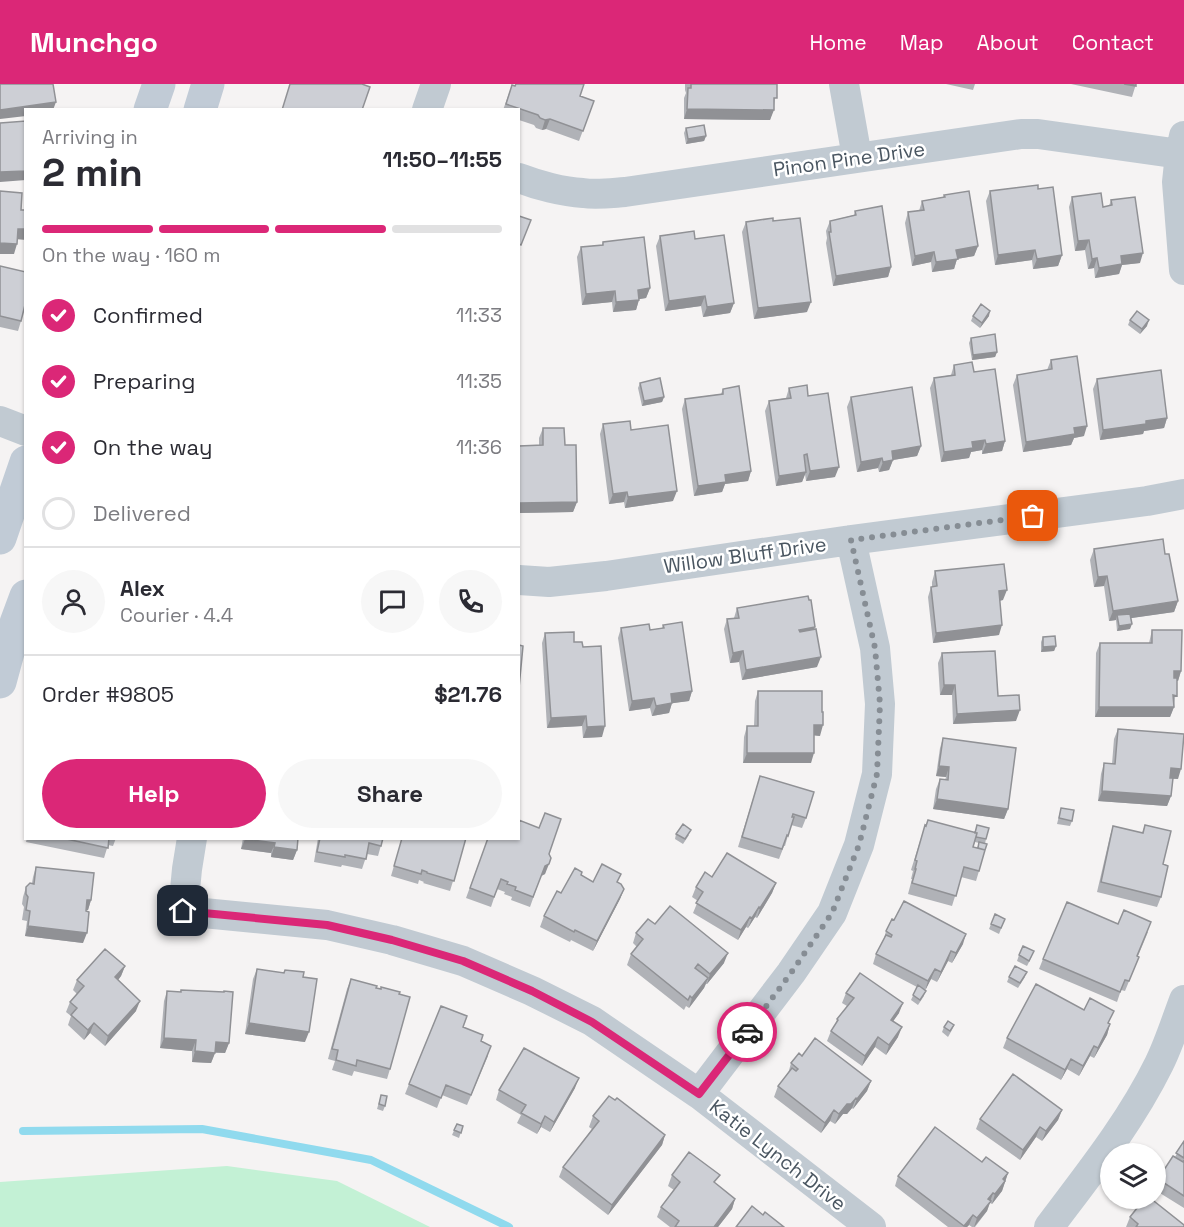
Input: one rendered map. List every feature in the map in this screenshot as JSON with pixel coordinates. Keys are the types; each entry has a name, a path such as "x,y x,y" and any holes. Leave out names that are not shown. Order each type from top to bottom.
{"main road":[{"path":"151,108 159,84"},
{"path":"201,108 208,84"},
{"path":"0,538 24,468"},
{"path":"0,682 24,601"}],"street":[{"path":"428,108 436,84"},
{"path":"844,84 857,157"},
{"name":"Pinon Pine Drive","path":"520,178 581,194 600,194 1021,134 1182,144"},
{"path":"1182,144 1177,182 1184,270"},
{"path":"0,421 24,429"},
{"name":"Willow Bluff Drive","path":"520,580 549,582 606,576 1184,494"},
{"path":"699,1094 791,973 832,913 859,845 877,774 880,704 875,648 851,540"},
{"name":"Katie Lynch Drive","path":"192,840 183,911 327,925 392,940 463,961 532,991 592,1022 699,1094 871,1227"},
{"path":"1049,1227 1115,1139 1140,1099 1160,1063 1184,1000"}],"green space":[{"path":"227,1166 337,1181 430,1227 0,1227 0,1182"}],"building":[{"path":"0,84 53,84 56,102 0,110"},
{"path":"290,84 362,84 370,87 363,108 283,108"},
{"path":"516,84 584,84 580,96 594,101 583,131 550,119 545,120 538,115 506,104 512,85"},
{"path":"691,84 777,84 777,98 774,98 774,110 687,109 688,88 691,88"},
{"path":"24,121 24,171 0,172 0,123"},
{"path":"704,125 706,136 688,139 686,128"},
{"path":"1038,185 1038,189 1053,187 1062,255 1037,259 1035,250 998,255 990,191"},
{"path":"0,191 22,193 21,210 24,210 24,229 18,229 17,244 0,243"},
{"path":"969,191 978,246 956,250 958,259 936,262 934,252 915,256 908,212 924,210 922,201"},
{"path":"1101,193 1103,207 1112,205 1111,200 1135,197 1143,253 1121,256 1122,264 1099,268 1097,258 1092,259 1089,240 1078,241 1072,197"},
{"path":"882,206 891,267 836,276 829,232 831,232 830,221 856,215 855,211"},
{"path":"520,216 531,220 520,244"},
{"path":"773,218 773,221 800,218 811,302 758,308 746,222"},
{"path":"694,231 695,239 724,235 734,303 707,307 705,296 669,301 660,236"},
{"path":"644,237 650,288 638,290 639,300 616,302 615,291 586,294 581,247"},
{"path":"0,266 24,272 24,309 21,321 0,316"},
{"path":"981,304 990,311 982,323 973,316"},
{"path":"1137,311 1149,320 1142,329 1130,320"},
{"path":"995,334 997,352 973,355 971,338"},
{"path":"1077,356 1087,426 1074,428 1075,434 1026,442 1017,375 1052,369 1051,360"},
{"path":"972,362 974,372 995,369 1005,441 986,444 985,440 972,442 973,448 944,452 934,378 955,375 954,365"},
{"path":"1161,370 1167,418 1146,421 1146,424 1103,430 1097,379"},
{"path":"660,378 664,397 644,401 640,383"},
{"path":"807,385 808,396 828,393 839,467 810,471 807,454 804,455 806,472 779,476 769,401 791,398 789,388"},
{"path":"739,386 751,471 725,475 726,482 698,486 685,399 723,394 723,389"},
{"path":"912,387 921,446 892,451 893,460 883,462 882,458 861,462 851,397"},
{"path":"630,421 631,430 668,425 677,491 628,497 627,492 613,494 603,424"},
{"path":"543,428 564,428 565,445 576,445 577,502 520,503 520,446 543,445"},
{"path":"1163,539 1165,554 1169,554 1178,601 1113,611 1107,576 1098,577 1094,549"},
{"path":"1004,564 1007,590 999,591 1002,625 936,633 931,587 937,586 935,571"},
{"path":"808,596 811,600 815,627 799,630 800,632 816,629 821,657 746,670 743,651 733,653 727,619 739,618 737,608"},
{"path":"1130,614 1132,624 1119,626 1117,615"},
{"path":"682,622 692,691 671,694 672,703 656,706 654,698 632,701 621,628 649,624 650,630"},
{"path":"1152,630 1182,630 1181,671 1174,671 1174,678 1177,678 1177,696 1173,695 1174,707 1099,707 1100,643 1152,643"},
{"path":"574,632 574,642 582,642 583,647 601,646 605,726 587,727 586,716 551,718 545,633"},
{"path":"1055,636 1056,646 1043,647 1043,637"},
{"path":"520,645 523,646 520,678"},
{"path":"995,651 998,696 1019,695 1020,710 957,714 955,685 944,685 942,653"},
{"path":"758,691 822,691 823,725 814,725 814,753 747,753 747,726 758,726"},
{"path":"1118,729 1184,734 1181,769 1171,768 1170,778 1173,778 1171,796 1102,791 1104,763 1115,764"},
{"path":"943,738 1016,748 1008,809 937,799 940,779 948,780 949,767 939,766"},
{"path":"760,776 814,792 806,818 793,814 792,817 794,817 782,849 742,837"},
{"path":"1061,808 1074,810 1072,821 1059,818"},
{"path":"545,813 561,819 549,854 551,858 549,864 545,866 533,897 515,890 516,887 501,879 494,897 470,888 487,840 520,840 520,820 539,828"},
{"path":"928,820 977,833 973,847 985,850 979,871 964,867 956,896 912,883 916,869 917,861 915,860"},
{"path":"683,824 691,830 685,839 676,834"},
{"path":"977,825 989,828 986,839 976,837"},
{"path":"1145,825 1171,831 1163,864 1168,866 1161,897 1101,882 1113,826 1143,833"},
{"path":"71,840 109,840 108,848"},
{"path":"252,840 298,840 297,850 274,847 275,843"},
{"path":"320,840 382,840 381,846 369,843 366,859 317,852"},
{"path":"401,840 465,840 454,881 422,870 421,874 394,866"},
{"path":"979,842 987,844 985,850 978,848"},
{"path":"727,853 776,883 760,908 741,930 696,903 703,892 696,887 705,872 712,877"},
{"path":"602,864 621,874 617,882 624,889 597,941 544,916 557,891 561,893 575,868 582,872 581,875 593,882"},
{"path":"36,867 94,873 91,900 87,900 86,911 89,912 87,933 28,926 30,911 26,910 28,897 26,887 30,883 34,884"},
{"path":"904,901 966,934 956,953 951,951 941,972 935,969 928,981 876,954 886,935 891,937 892,935 886,931"},
{"path":"1067,902 1118,924 1124,910 1151,922 1129,981 1125,980 1120,992 1043,959"},
{"path":"670,906 728,953 710,974 698,964 695,968 708,978 688,1000 631,954 643,939 636,933 648,919 655,924"},
{"path":"995,914 1005,919 1001,928 991,924"},
{"path":"1023,946 1034,951 1029,961 1019,955"},
{"path":"105,949 125,966 115,977 140,1001 108,1036 94,1023 88,1030 71,1015 77,1008 70,1002 84,986 77,980"},
{"path":"1015,966 1027,972 1020,983 1009,977"},
{"path":"257,969 284,973 285,970 304,972 303,977 317,979 309,1032 249,1023"},
{"path":"860,973 903,1003 891,1020 902,1027 889,1045 878,1037 865,1056 831,1031 837,1019 854,998 846,993"},
{"path":"351,979 377,986 376,988 381,989 381,987 400,992 399,994 410,997 390,1069 357,1060 356,1066 336,1060 338,1050 332,1049"},
{"path":"1036,984 1084,1010 1090,998 1114,1011 1098,1048 1094,1046 1083,1066 1071,1059 1065,1070 1007,1038"},
{"path":"918,985 926,991 920,1000 913,995"},
{"path":"181,990 233,992 229,1043 216,1042 215,1053 195,1051 196,1040 164,1038 167,991 181,992"},
{"path":"441,1006 467,1016 463,1027 483,1035 481,1041 491,1046 471,1095 446,1085 441,1098 409,1084"},
{"path":"948,1021 954,1025 950,1031 944,1027"},
{"path":"815,1038 871,1081 857,1099 847,1104 839,1114 834,1110 825,1123 778,1086 792,1068 796,1071 798,1069 791,1063 799,1053 802,1056"},
{"path":"524,1048 579,1078 554,1122 545,1116 541,1124 521,1113 526,1105 499,1090"},
{"path":"1013,1074 1062,1110 1046,1131 1040,1127 1023,1150 980,1119"},
{"path":"381,1095 387,1096 385,1106 379,1104"},
{"path":"609,1096 615,1100 617,1098 665,1135 612,1205 563,1167 599,1121 593,1116"},
{"path":"457,1124 463,1126 461,1133 454,1130"},
{"path":"935,1127 982,1162 986,1157 1008,1173 1003,1179 1005,1181 988,1199 991,1201 977,1218 973,1215 964,1226 898,1176"},
{"path":"1184,1141 1184,1158 1176,1153"},
{"path":"689,1152 720,1175 714,1182 735,1199 714,1227 675,1227 679,1221 661,1207 680,1182 672,1175"},
{"path":"1173,1156 1183,1162 1184,1160 1184,1196 1166,1184 1166,1167"},
{"path":"752,1206 763,1215 765,1212 784,1227 736,1227"},
{"path":"1136,1209 1164,1209 1184,1227 1136,1227 1138,1224 1130,1217"}],"waterway":[{"path":"23,1131 202,1129 371,1160 509,1227"}],"way so far":[{"path":"747,1032 832,913 859,845 877,774 880,704 875,648 851,540 1033,516"}],"route":[{"path":"183,911 327,925 392,940 463,961 532,991 592,1022 699,1094 747,1032"}]}
